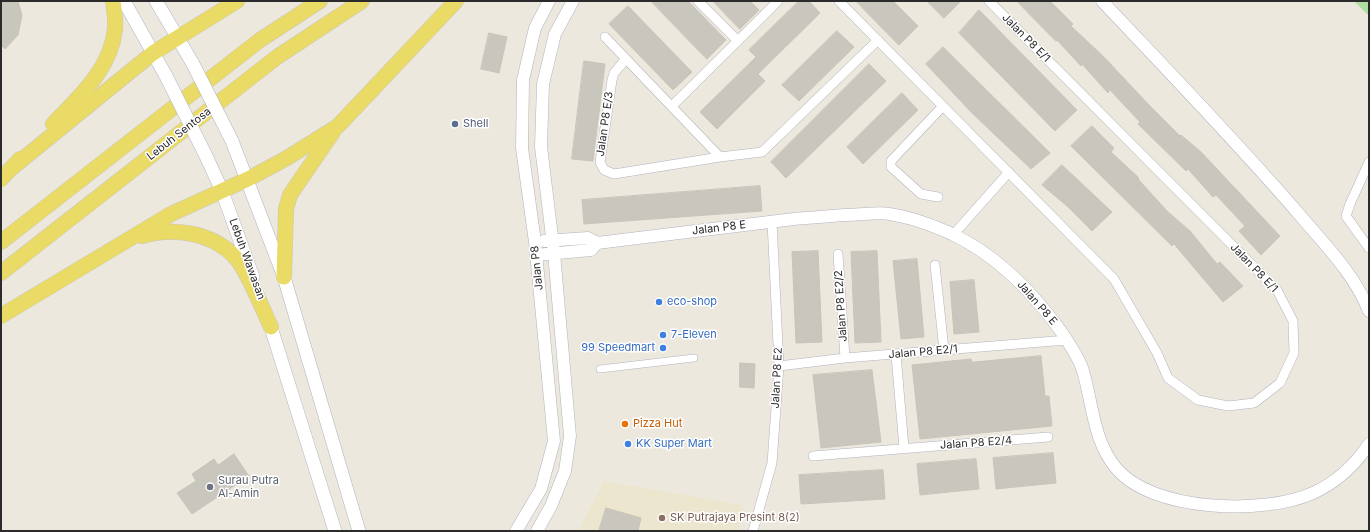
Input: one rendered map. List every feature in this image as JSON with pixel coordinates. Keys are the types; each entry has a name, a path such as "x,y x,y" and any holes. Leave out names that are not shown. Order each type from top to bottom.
{"main road":[{"path":"1,179 96,79 108,55 115,28 113,1"},
{"name":"Lebuh Wawasan","path":"124,1 166,76 222,191 271,327 335,531"},
{"path":"156,1 179,37 193,64 232,141 248,179 284,277 359,531"},
{"path":"13,167 153,53 237,1"},
{"path":"1,242 260,40 320,1"},
{"name":"Lebuh Sentosa","path":"1,273 277,57 362,1"},
{"path":"284,277 286,208 290,195 338,126 456,1"},
{"path":"1,316 170,214 248,179 287,158 338,126"},
{"path":"129,240 156,232 184,232 205,237 223,247 235,256 271,327"}],"street":[{"name":"Jalan P8","path":"516,531 541,489 554,441 535,242 522,148 523,80 535,28 549,1"},
{"name":"Jalan P8","path":"537,531 551,506 564,471 570,436 554,253 541,147 543,84 555,34 573,1"},
{"path":"698,1 738,41"},
{"path":"672,106 778,1"},
{"name":"Jalan P8 E/1","path":"839,1 1114,279 1157,354 1168,378 1198,400 1228,406 1254,403 1280,383 1294,353 1293,321 1277,290 989,1"},
{"path":"1102,1 1275,187 1342,264 1365,301 1369,311"},
{"path":"605,37 720,157"},
{"name":"Jalan P8 E/3","path":"626,59 614,73 612,80 600,162 604,170 614,174 720,157 762,152 878,40"},
{"path":"938,197 921,194 892,167 890,161 943,106"},
{"path":"1369,162 1346,216 1369,248"},
{"path":"953,235 1009,172"},
{"name":"Jalan P8 E","path":"597,243 836,215 887,213 930,225 953,235 991,257 1021,283 1043,306 1067,340 1082,368 1097,432 1105,452 1117,470 1131,482 1178,501 1237,506 1292,500 1312,493 1332,483 1350,469 1369,444"},
{"name":"Jalan P8 E2","path":"753,531 772,463 779,366 772,222"},
{"path":"535,242 588,238 597,243 591,250 536,255"},
{"name":"Jalan P8 E2/2","path":"838,254 845,358"},
{"path":"935,265 944,350"},
{"name":"Jalan P8 E2/1","path":"779,366 845,358 1067,340"},
{"path":"896,355 904,448"},
{"path":"600,369 694,358"},
{"name":"Jalan P8 E2/4","path":"813,456 1048,437"}],"shaded area":[{"name":"SK Putrajaya Presint 8(2)","path":"604,481 743,505 738,531 578,531"}],"green space":[{"path":"1354,1 1369,1 1369,16"}],"building":[{"path":"1,1 18,1 22,15 18,35 5,49 1,45"},
{"path":"651,1 688,1 726,40 707,59"},
{"path":"713,1 750,1 759,10 740,29"},
{"path":"799,1 809,1 820,13 758,74 765,81 717,129 700,112 756,57 749,50"},
{"path":"856,1 893,1 918,26 899,45"},
{"path":"927,1 961,1 944,18"},
{"path":"1017,1 1050,1 1073,24 1071,26 1104,57 1180,136 1181,135 1201,152 1280,236 1261,255 1239,231 1245,226 1216,195 1213,197 1188,169 1186,171 1138,124 1140,122 1110,90 1108,93 1082,64 1081,66"},
{"path":"628,6 692,72 673,90 609,24"},
{"path":"979,10 1077,110 1055,131 959,33"},
{"path":"837,31 854,47 799,101 782,85"},
{"path":"489,33 507,37 499,73 481,69"},
{"path":"943,47 1050,153 1031,169 972,113 926,64"},
{"path":"584,61 605,64 593,161 572,159"},
{"path":"869,64 886,81 786,178 771,162"},
{"path":"902,93 918,110 863,164 847,147"},
{"path":"1092,126 1114,148 1111,152 1139,178 1138,179 1167,211 1190,231 1217,264 1220,262 1243,286 1223,302 1174,244 1172,246 1071,146"},
{"path":"1062,165 1112,212 1092,231 1067,206 1042,185"},
{"path":"760,186 762,211 584,224 582,200"},
{"path":"818,251 822,342 796,343 792,252"},
{"path":"877,251 881,342 855,343 851,252"},
{"path":"917,259 924,337 901,339 893,261"},
{"path":"974,280 979,332 954,334 950,282"},
{"path":"1041,356 1045,396 1049,396 1052,426 920,439 912,365 971,359 972,362"},
{"path":"740,363 755,364 754,388 740,387"},
{"path":"872,370 881,442 821,448 813,375"},
{"path":"1053,453 1056,483 996,489 993,458"},
{"name":"Surau Putra Al-Amin","path":"234,454 249,476 192,514 177,493 196,481 192,474 214,459 218,465"},
{"path":"976,459 979,489 920,495 917,464"},
{"path":"883,470 885,499 801,504 799,475"},
{"path":"606,508 641,518 638,531 599,531"}],"place":[{"name":"Shell","path":"455,124"},
{"name":"eco-shop","path":"659,302"},
{"name":"7-Eleven","path":"663,335"},
{"name":"99 Speedmart","path":"663,348"},
{"name":"Pizza Hut","path":"625,424"},
{"name":"KK Super Mart","path":"628,444"},
{"name":"Surau Putra Al-Amin","path":"210,487"},
{"name":"SK Putrajaya Presint 8(2)","path":"662,518"}]}
